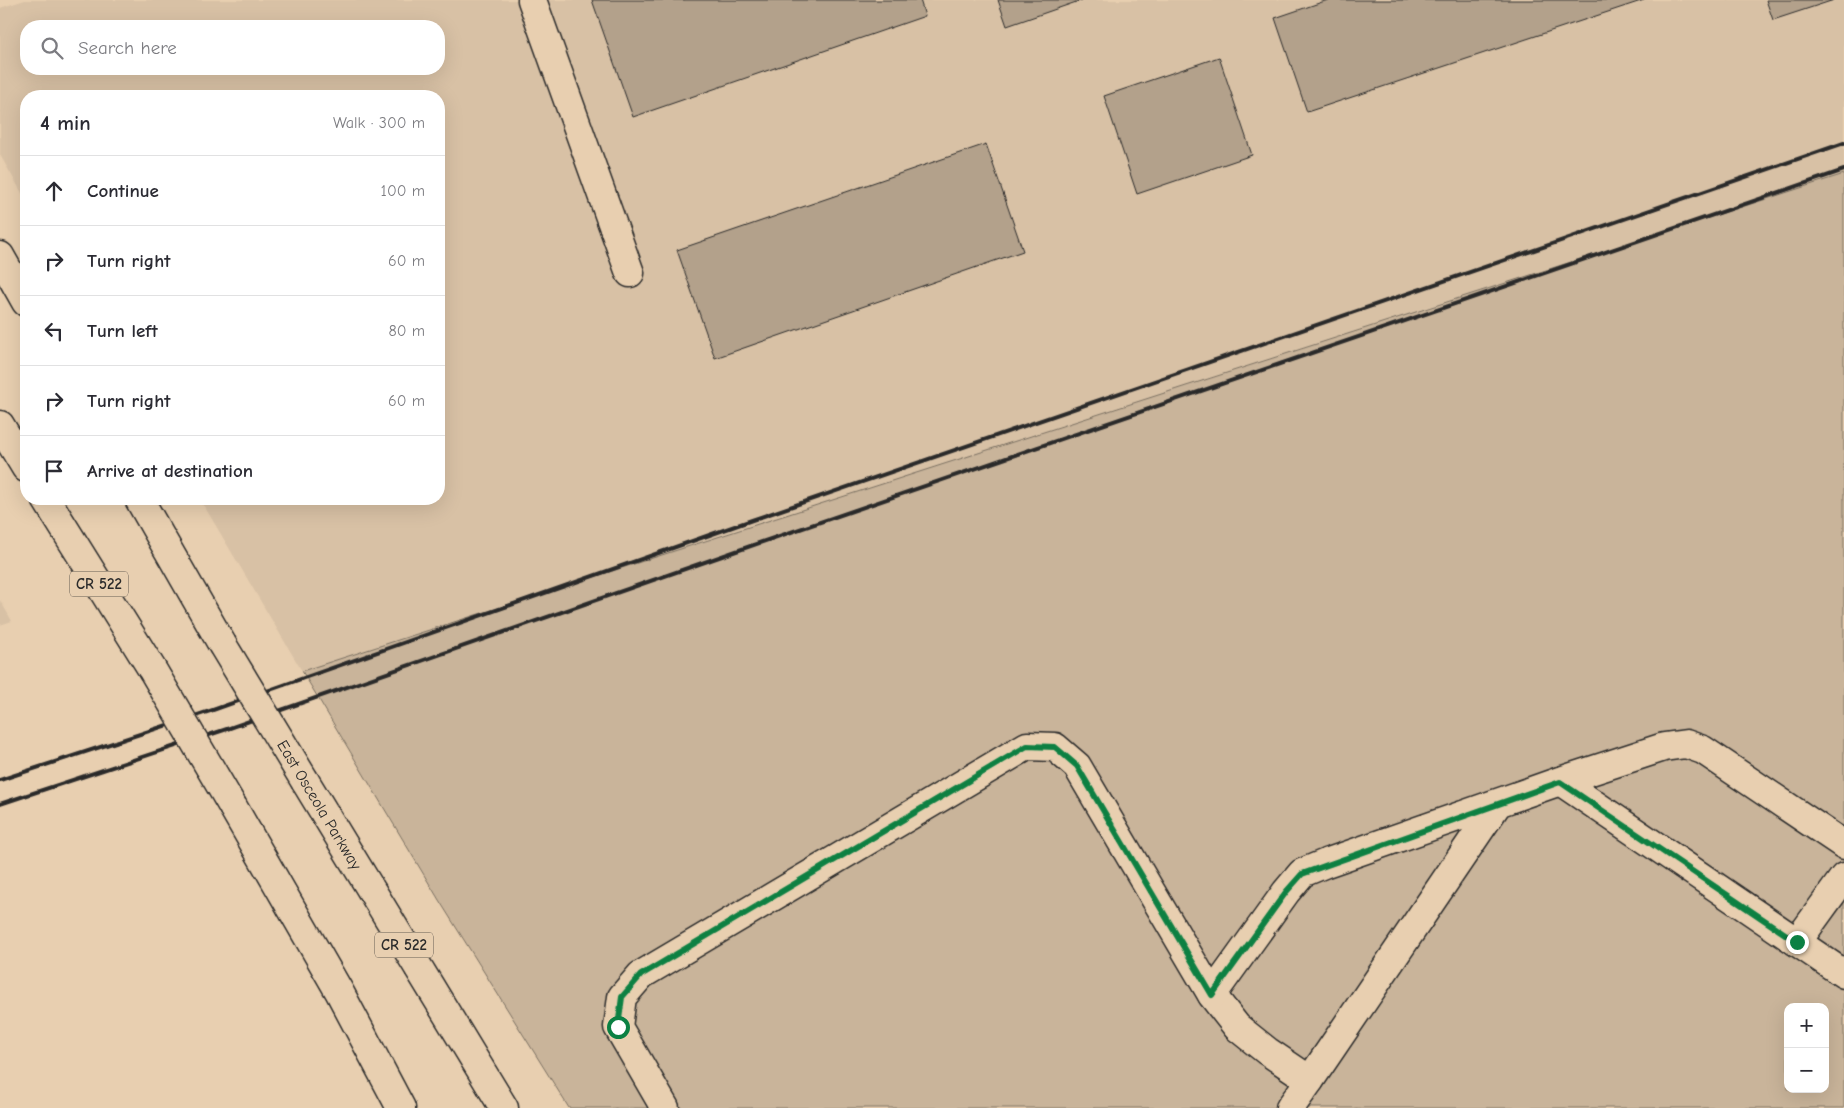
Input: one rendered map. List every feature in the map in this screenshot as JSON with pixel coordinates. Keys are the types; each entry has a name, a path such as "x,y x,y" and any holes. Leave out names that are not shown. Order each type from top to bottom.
{"main road":[{"path":"532,0 630,273"},
{"path":"0,256 20,291"},
{"path":"0,425 20,458"},
{"name":"CR 522","path":"50,505 152,669 233,806 339,991 401,1108"},
{"name":"East Osceola Parkway","path":"142,505 222,644 504,1108"},
{"path":"1212,995 1286,892 1302,874 1498,803 1664,747 1686,744 1703,750 1844,845"},
{"path":"665,1108 618,1027 622,997 641,975 1027,746 1055,747 1077,766 1212,995 1237,1027 1267,1051 1310,1080"},
{"path":"1560,782 1844,974"},
{"path":"1290,1108 1498,803"},
{"path":"1797,942 1844,877"}],"shaded area":[{"path":"25,0 1844,0 1844,174 302,671 204,505 445,505 445,90 20,90 20,190 0,155 0,8"},
{"path":"1844,174 1844,1108 569,1108 439,900 302,671"},
{"path":"0,600 12,621 0,625"}],"building":[{"path":"592,0 920,0 925,16 633,117"},
{"path":"998,0 1082,0 1007,26"},
{"path":"1328,0 1644,0 1307,112 1275,18"},
{"path":"1766,0 1834,0 1773,20"},
{"path":"1219,57 1252,155 1137,194 1104,96"},
{"path":"986,144 1023,251 715,358 677,250"}],"railway":[{"path":"0,780 210,711 752,520 1844,143"},
{"path":"0,804 224,730 762,542 1844,170"}],"route":[{"path":"618,1027 622,997 641,975 1027,746 1055,747 1077,766 1212,995 1286,892 1302,874 1326,863 1560,782 1797,942"}]}
